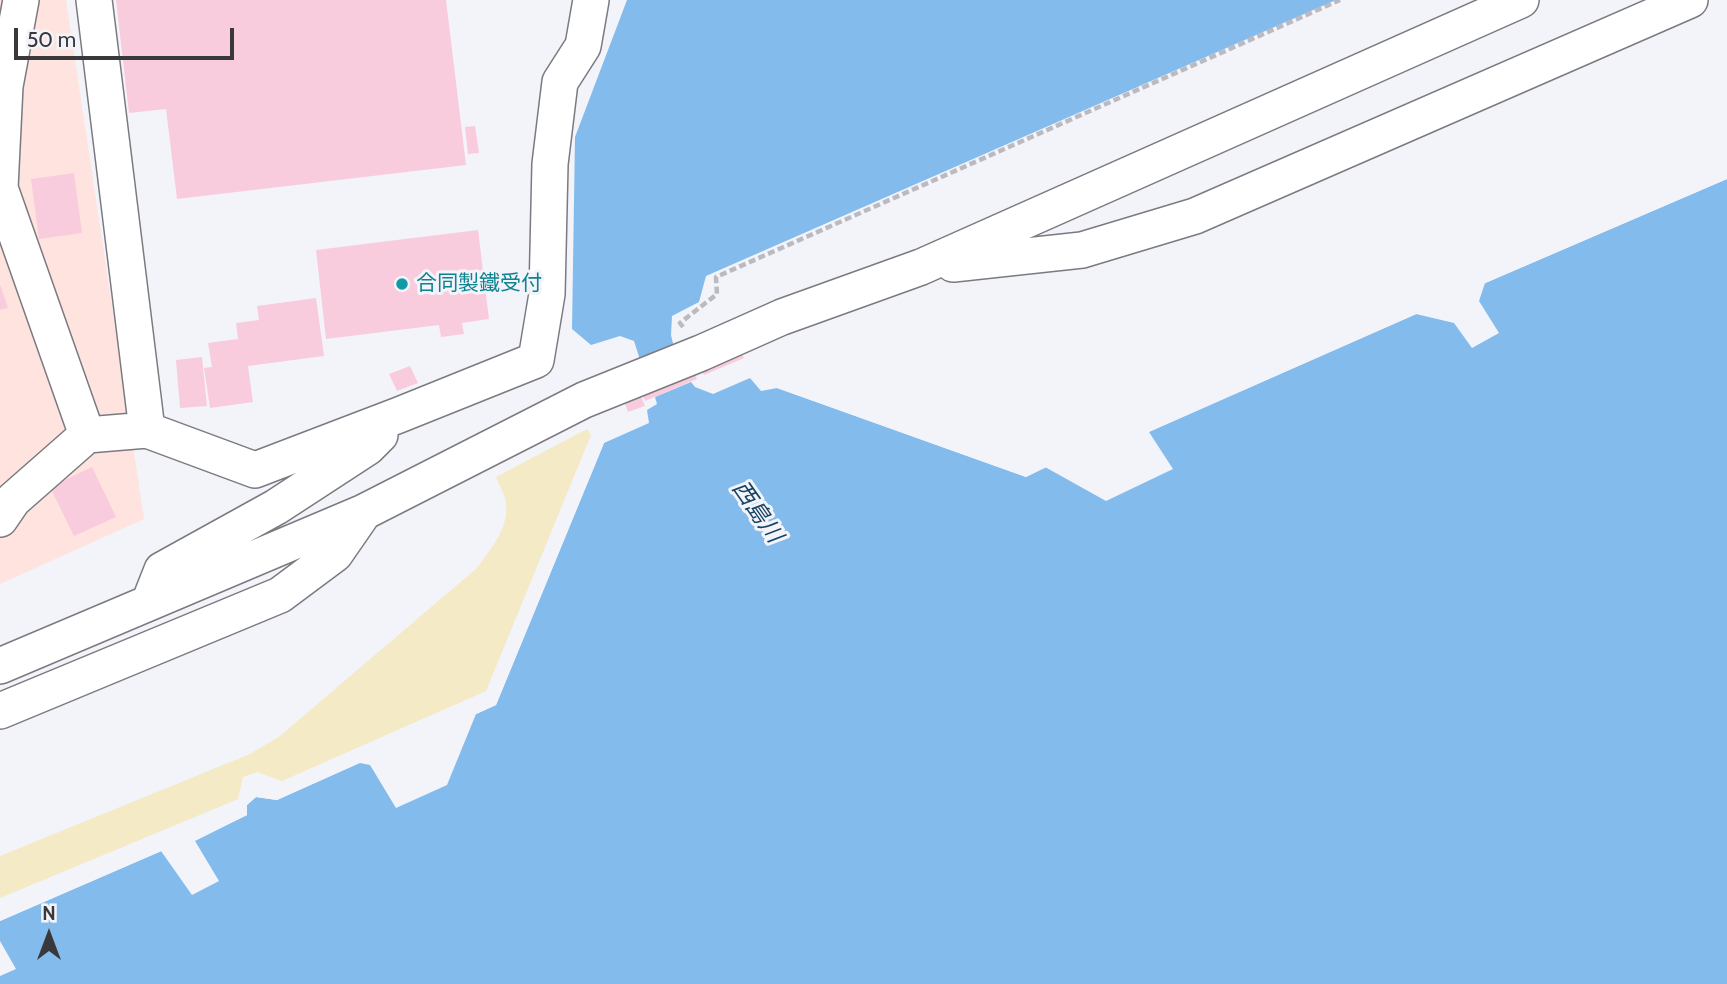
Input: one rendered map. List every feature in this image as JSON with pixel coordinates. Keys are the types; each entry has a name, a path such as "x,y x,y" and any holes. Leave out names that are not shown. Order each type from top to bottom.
{"street":[{"path":"21,0 5,86 0,188 87,435"},
{"path":"94,0 147,430"},
{"path":"0,519 13,500 87,435 147,430 256,470 536,360 548,294 550,164 560,82 583,46 591,0"},
{"path":"0,666 364,512 584,400 782,317 921,267 1521,0"},
{"path":"921,267 1082,250 1195,216 1689,0"},
{"path":"149,603 162,570 276,507 368,447 400,415"},
{"path":"0,711 280,595 335,554 364,512"}],"path":[{"path":"701,353 680,323 717,294 716,277 1340,0"}],"shaded area":[{"path":"0,0 66,0 144,519 0,584"}],"sand":[{"path":"587,429 591,435 486,691 282,781 257,772 243,777 238,799 0,898 0,856 250,754 280,736 477,568 498,538 505,521 505,500 496,477"}],"water":[{"path":"627,0 1336,0 706,276 699,302 672,316 671,335 675,352 642,366 634,341 620,336 591,345 572,329 575,137"},
{"name":"西島川","path":"1727,179 1727,984 0,984 0,976 16,969 0,941 0,921 161,851 192,895 219,881 195,841 247,815 247,805 256,797 277,800 360,763 370,765 396,808 447,785 476,714 496,705 604,443 649,423 647,410 657,404 655,397 691,382 695,387 713,394 750,378 761,391 777,388 1026,477 1045,467 1106,501 1173,469 1149,432 1416,314 1454,323 1472,348 1499,333 1479,301 1485,283"}],"pier":[{"path":"1727,175 1727,179 1481,285 1484,280"},
{"path":"1414,311 1421,312 1146,433 1148,429"},
{"path":"775,384 1026,474 1044,464 1049,466 1026,477 777,388"},
{"path":"601,441 604,443 496,705 472,716 474,711 494,703"},
{"path":"358,759 365,760 277,800 256,797 247,805 247,815 191,842 193,838 244,813 244,803 255,794 277,797"},
{"path":"159,848 164,850 0,921 0,917"}],"building":[{"path":"116,0 446,0 466,165 177,199 166,109 129,113"},
{"path":"475,126 479,153 468,154 465,127"},
{"path":"74,173 82,233 39,239 31,179"},
{"name":"合同製鐵受付","path":"478,230 489,319 462,323 464,334 441,337 439,325 326,339 316,250"},
{"path":"0,284 8,308 0,310"},
{"path":"316,298 324,356 248,366 253,402 210,408 204,368 212,367 208,343 238,339 236,323 259,320 257,306"},
{"path":"738,343 744,358 704,375 698,360"},
{"path":"202,357 207,406 180,408 176,360"},
{"path":"690,364 697,379 645,401 639,386"},
{"path":"410,366 418,383 397,391 389,374"},
{"path":"637,387 645,406 628,412 621,393"},
{"path":"92,467 116,517 74,536 50,487"}],"place":[{"name":"合同製鐵受付","path":"402,284"}]}
